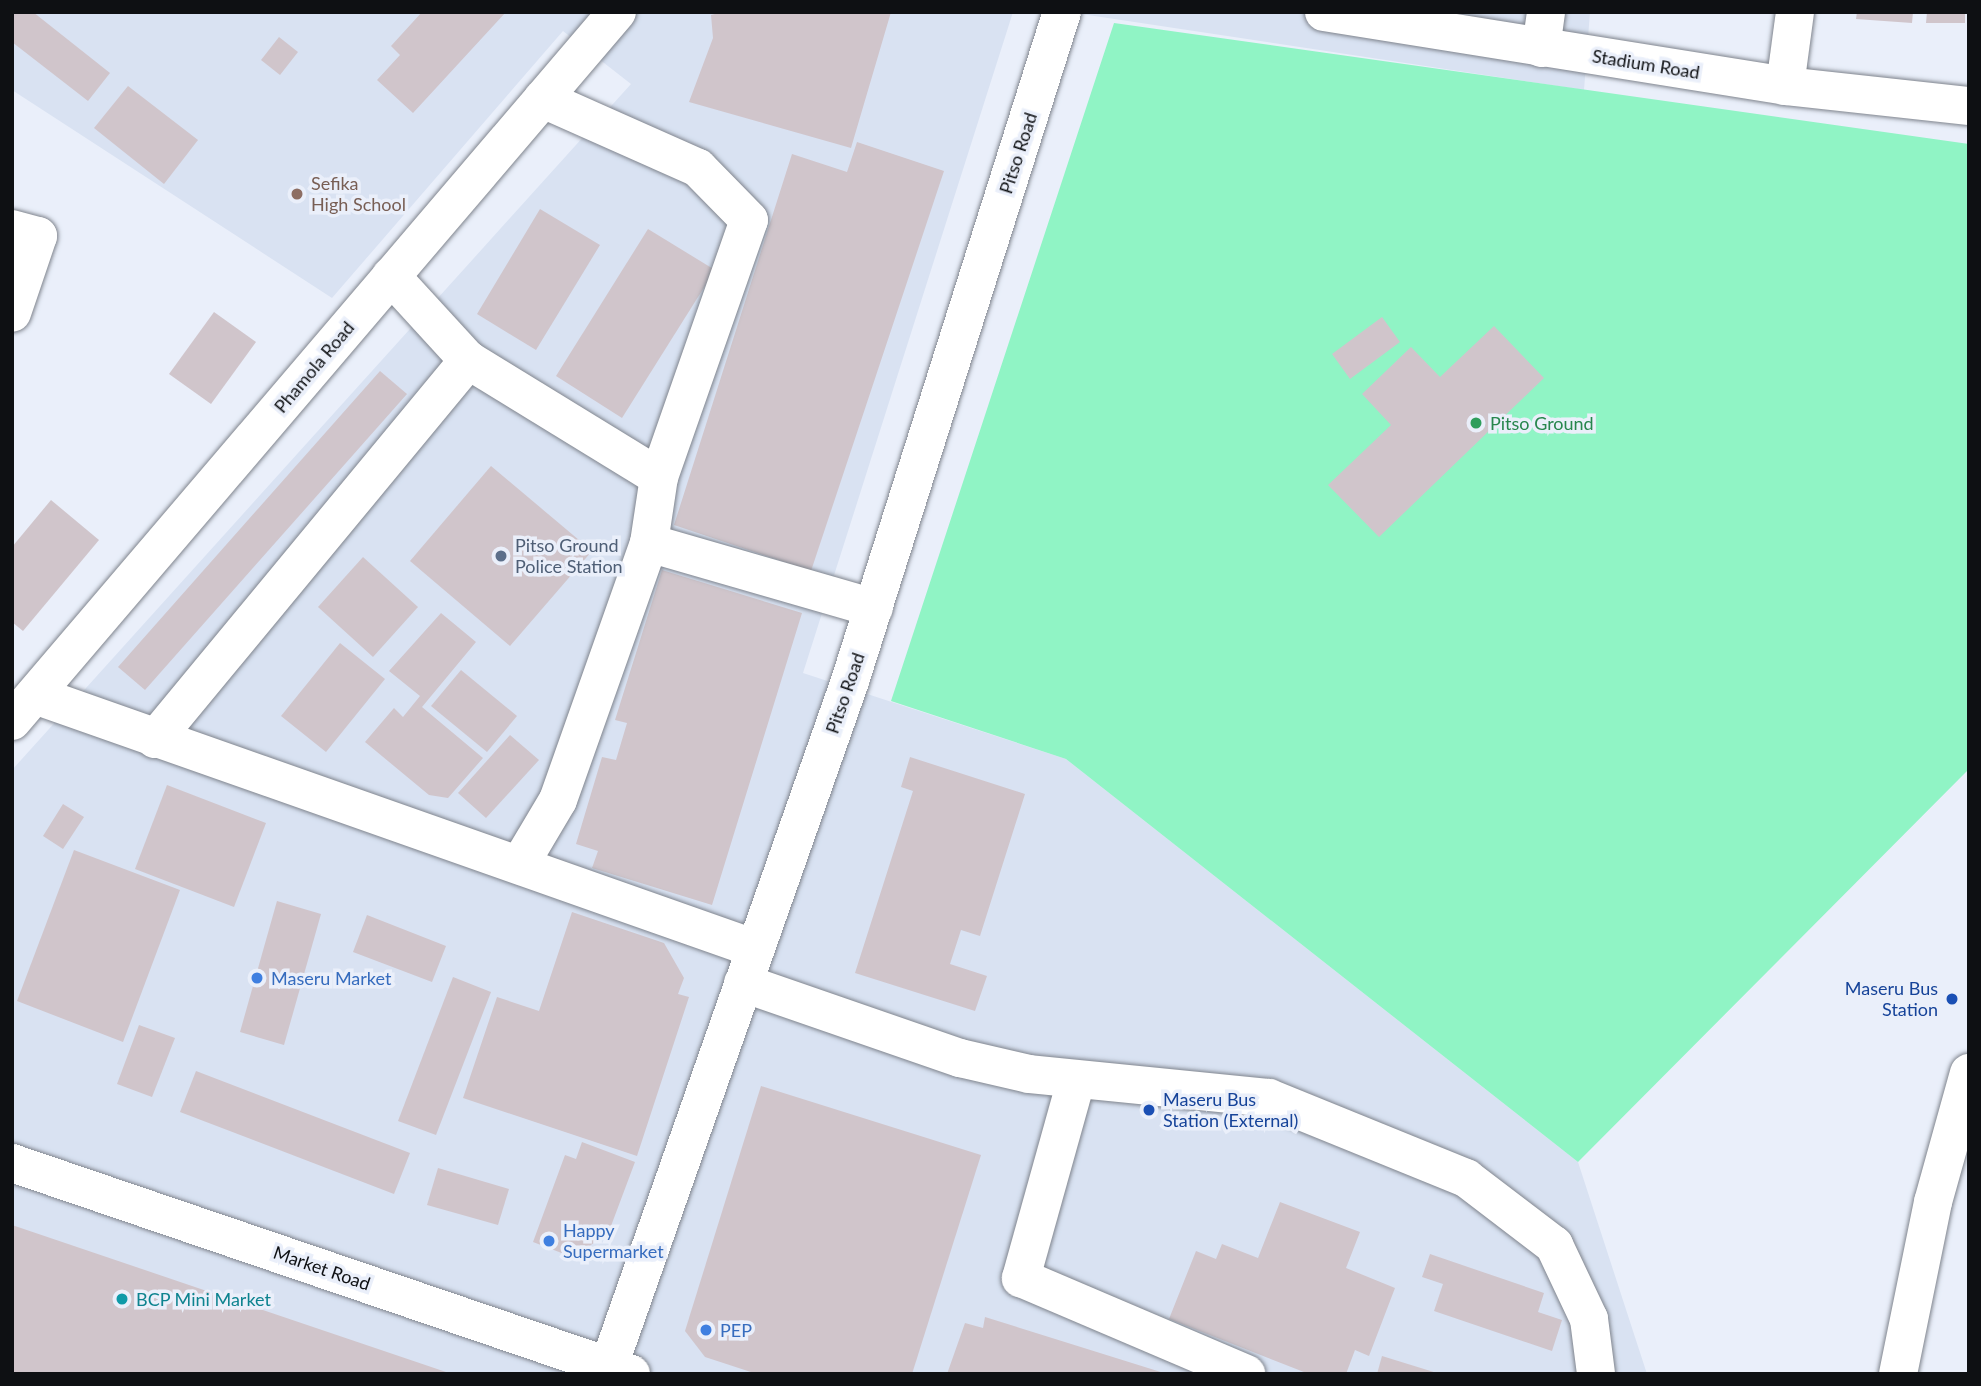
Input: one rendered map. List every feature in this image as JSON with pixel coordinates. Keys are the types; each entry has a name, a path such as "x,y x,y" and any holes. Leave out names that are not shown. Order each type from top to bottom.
{"street":[{"name":"Phamola Road","path":"18,713 617,12"},
{"name":"Pitso Road","path":"615,1371 750,966 874,608 1062,12"},
{"name":"Stadium Road","path":"1324,12 1543,30 1785,86 1969,106"},
{"path":"1785,86 1795,12"},
{"path":"520,864 558,800 649,543 659,477 749,220 698,168 542,99"},
{"path":"12,229 38,236 12,313"},
{"path":"391,276 468,360 659,477"},
{"path":"155,739 468,360"},
{"path":"649,543 874,608"},
{"path":"18,713 155,739 520,864 960,1058 1076,1081 1269,1098 1466,1178 1554,1245 1589,1320 1597,1374"},
{"path":"1898,1374 1933,1202 1969,1073"},
{"path":"1076,1081 1021,1278 1245,1374"},
{"name":"Market Road","path":"12,1163 615,1371"}],"shaded area":[{"path":"12,12 1013,12 803,673 1066,759 1578,1162 1647,1374 12,1374 12,770 631,84 563,31 332,298 12,90"},
{"path":"1068,12 1590,12 1584,90"}],"green space":[{"name":"Pitso Ground","path":"1114,23 1969,144 1969,769 1578,1162 1066,759 891,701"}],"building":[{"path":"12,12 33,12 110,73 88,101 12,42"},
{"path":"422,12 506,12 413,113 377,80 400,55 391,46"},
{"path":"722,12 891,12 851,148 689,102 713,38 711,15"},
{"path":"1857,12 1913,12 1912,23 1856,19"},
{"path":"1927,12 1965,12 1965,23 1926,23"},
{"path":"279,37 298,52 280,75 261,60"},
{"path":"128,86 198,140 164,184 94,128"},
{"path":"857,142 944,171 811,571 674,525 792,154 847,172"},
{"path":"540,209 600,245 536,350 477,314"},
{"path":"648,229 715,270 622,418 556,376"},
{"path":"214,312 256,342 211,404 169,374"},
{"path":"1382,317 1400,342 1350,379 1332,354"},
{"path":"1494,326 1544,378 1379,537 1328,485 1391,425 1362,394 1411,347 1440,377"},
{"path":"380,371 407,394 145,690 118,667"},
{"name":"Pitso Ground Police Station","path":"491,466 592,551 510,646 410,561"},
{"path":"51,500 99,540 23,631 12,622 12,547"},
{"path":"363,557 418,607 373,657 318,607"},
{"path":"662,570 802,613 712,905 592,868 598,851 576,844 602,757 616,760 627,723 615,720"},
{"path":"441,613 476,642 422,707 483,758 448,798 429,795 365,742 394,708 403,717 420,696 389,671"},
{"path":"340,643 385,679 326,752 281,716"},
{"path":"461,670 517,716 487,752 431,706"},
{"path":"510,735 539,760 486,818 458,793"},
{"path":"910,757 1025,794 980,936 961,930 950,964 987,976 975,1011 855,973 913,791 901,787"},
{"path":"167,785 266,823 234,907 135,869"},
{"path":"63,804 84,817 63,849 43,836"},
{"path":"74,850 180,890 123,1042 17,1001"},
{"path":"277,901 321,914 284,1045 240,1032"},
{"path":"572,912 664,943 684,978 678,994 689,997 637,1156 463,1098 497,997 539,1011"},
{"path":"367,915 446,946 432,982 353,952"},
{"path":"453,977 491,992 436,1135 398,1121"},
{"path":"139,1025 175,1038 152,1097 117,1084"},
{"path":"196,1071 410,1153 394,1194 180,1112"},
{"path":"761,1086 981,1155 912,1374 757,1374 705,1357 685,1331"},
{"path":"582,1142 635,1162 608,1234 572,1257 533,1242 565,1155 576,1159"},
{"path":"438,1168 509,1189 498,1225 427,1205"},
{"path":"1280,1202 1360,1232 1346,1268 1395,1288 1369,1356 1355,1350 1346,1374 1309,1374 1169,1319 1196,1251 1216,1259 1222,1244 1258,1258"},
{"name":"BCP Mini Market","path":"12,1225 449,1373 449,1374 12,1374"},
{"path":"1430,1254 1544,1293 1538,1312 1562,1320 1552,1351 1434,1311 1443,1284 1422,1277"},
{"path":"985,1317 1164,1374 947,1374 965,1323 983,1328"},
{"path":"1382,1356 1437,1373 1437,1374 1377,1374"}],"place":[{"name":"Sefika High School","path":"297,194"},
{"name":"Pitso Ground","path":"1476,423"},
{"name":"Pitso Ground Police Station","path":"501,556"},
{"name":"Maseru Market","path":"257,978"},
{"name":"Maseru Bus Station","path":"1952,999"},
{"name":"Maseru Bus Station (External)","path":"1149,1110"},
{"name":"Happy Supermarket","path":"549,1241"},
{"name":"BCP Mini Market","path":"122,1299"},
{"name":"PEP","path":"706,1330"}]}
